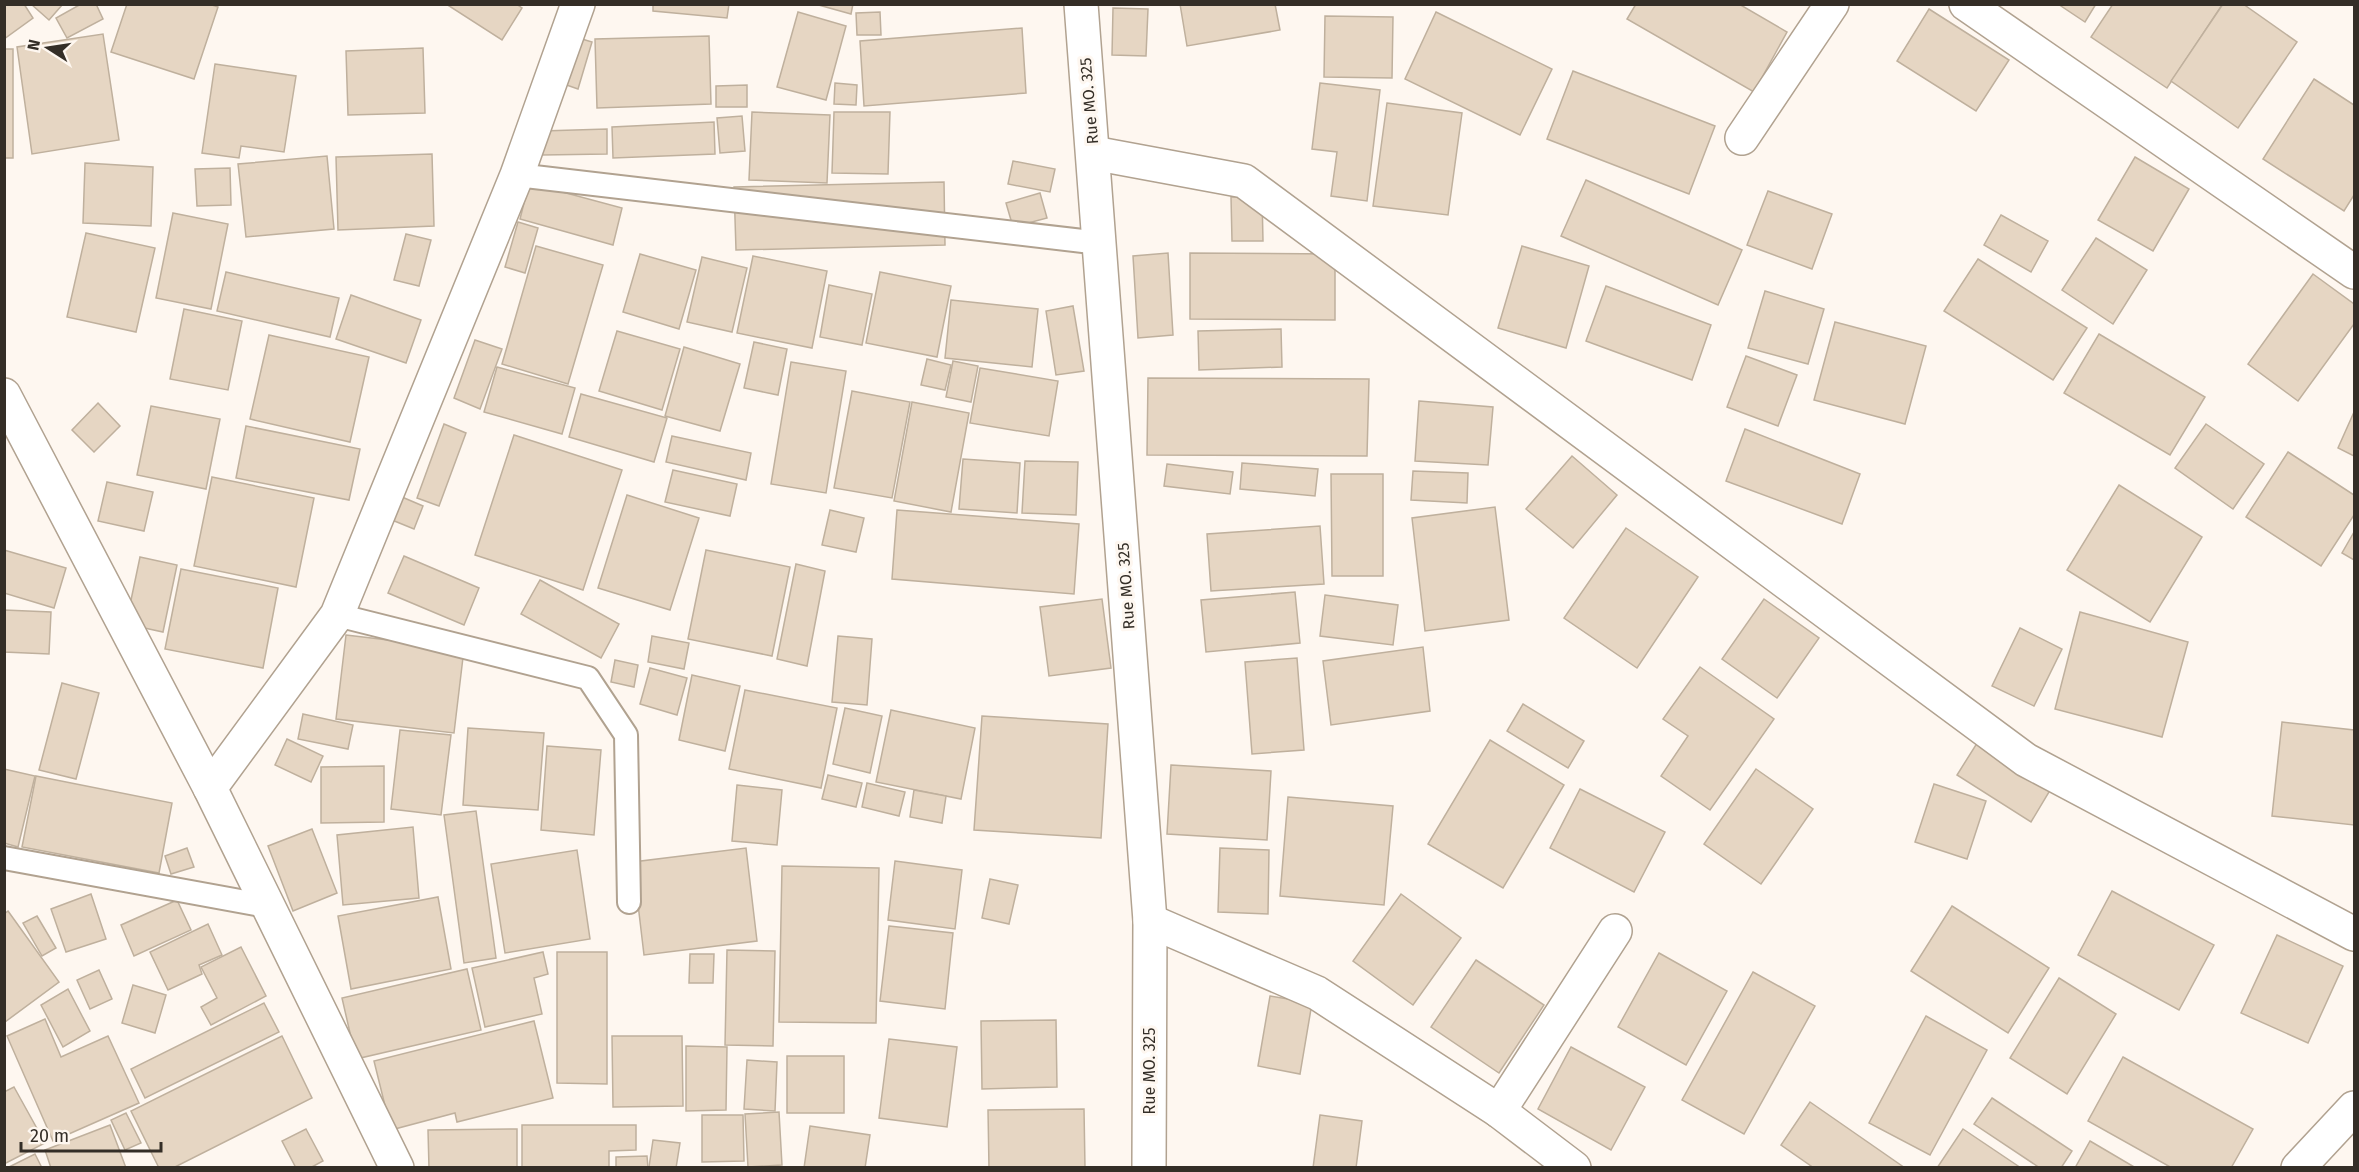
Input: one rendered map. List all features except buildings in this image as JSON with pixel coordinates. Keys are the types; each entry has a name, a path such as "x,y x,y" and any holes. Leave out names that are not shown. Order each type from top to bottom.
{"street":[{"path":"210,788 338,615 517,175 578,4"},
{"name":"Rue MO. 325","path":"1082,4 1150,921 1149,1167"},
{"path":"1742,138 1832,4"},
{"path":"1966,4 2355,272"},
{"path":"1093,153 1244,181 2026,760 2355,934"},
{"path":"4,395 210,788 397,1167"},
{"path":"1150,921 1317,993 1499,1111 1574,1167"},
{"path":"1499,1111 1615,931"},
{"path":"2298,1167 2355,1108"}],"lane":[{"path":"517,175 1100,243"},
{"path":"338,615 588,678 626,735 629,902"},
{"path":"4,858 267,906"}]}
